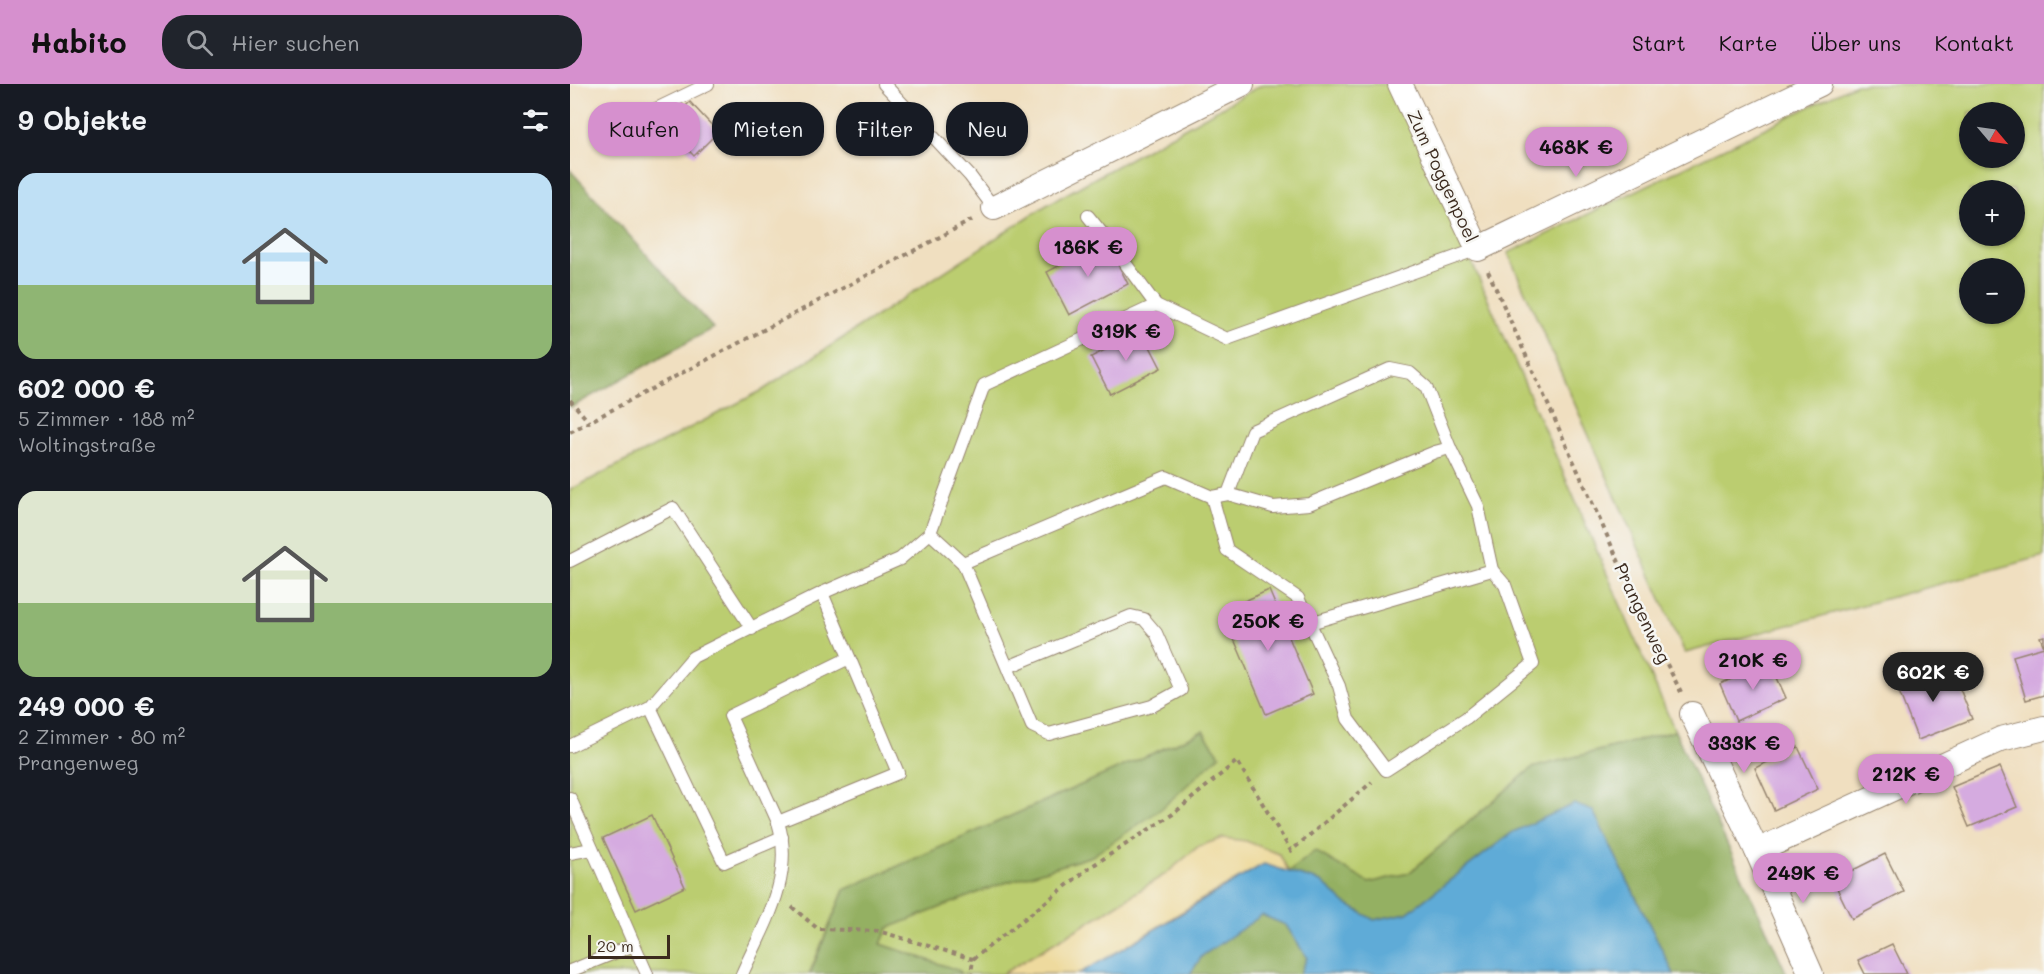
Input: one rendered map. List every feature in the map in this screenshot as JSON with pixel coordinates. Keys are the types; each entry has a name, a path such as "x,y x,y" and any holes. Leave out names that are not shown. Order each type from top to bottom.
{"street":[{"path":"994,208 1242,84"},
{"name":"Zum Poggenpoel","path":"1400,84 1478,249 1820,84"},
{"path":"1692,714 1757,851 1811,974"},
{"path":"1757,851 2001,738 2044,728"}],"lane":[{"path":"671,102 708,84"},
{"path":"884,84 970,176 994,208"},
{"path":"1088,216 1156,305 1227,339 1478,249"},
{"path":"570,746 650,707 693,657 822,593 900,559 930,533 984,385 1156,305"},
{"path":"1212,497 1227,550 1298,598 1339,686 1348,719 1386,770 1466,718 1533,664 1505,585 1492,570 1478,507 1449,448 1426,387 1410,373 1390,369 1252,431 1228,494"},
{"path":"963,563 1166,477 1212,497 1228,494 1273,507 1309,504 1449,448"},
{"path":"570,561 673,508 752,629"},
{"path":"930,533 963,563 1032,726 1049,734 1152,706 1181,690 1156,633 1144,620 1131,616 1008,667"},
{"path":"1310,623 1492,570"},
{"path":"778,822 898,773 822,593"},
{"path":"742,974 777,896 783,865 782,837 778,822 730,716 849,658"},
{"path":"650,707 724,862 782,837"},
{"path":"570,798 647,974"},
{"path":"570,853 592,849"},
{"path":"570,971 634,945"}],"path":[{"path":"570,432 994,208"},
{"name":"Prangenweg","path":"1478,249 1649,629 1692,714"},
{"path":"570,400 590,422"},
{"path":"971,974 973,959 1089,868 1173,814 1237,761 1291,851 1386,770"},
{"path":"777,896 818,929 878,932 973,959"}],"green space":[{"path":"1263,84 1393,84 1675,731 1532,768 1409,873 1369,883 1315,852 1289,872 1279,854 1199,846 1167,873 1002,974 960,974 960,971 881,944 888,928 995,886 1092,856 1219,755 1203,731 844,890 809,974 570,974 570,490 763,390 1045,206"},
{"path":"1856,84 2044,84 2044,556 1685,653 1508,253"},
{"path":"570,170 713,328 570,408"},
{"path":"1203,731 1220,755 1161,809 1092,856 995,886 888,928 881,944 960,971 960,974 810,974 844,890"},
{"path":"1675,731 1787,974 1674,974 1593,811 1513,832 1407,913 1374,920 1346,904 1321,882 1289,872 1315,851 1369,883 1409,873 1532,768"},
{"path":"1262,915 1286,925 1307,958 1300,974 1190,974 1202,956"}],"sand":[{"path":"1223,838 1246,841 1279,854 1289,872 1264,864 1078,974 1002,974 1167,873 1199,846"}],"water":[{"path":"1574,804 1593,811 1674,974 1300,974 1307,958 1286,925 1262,915 1202,956 1190,974 1078,974 1264,864 1321,882 1346,904 1374,920 1407,913 1513,832"}],"building":[{"path":"700,113 712,126 712,138 700,150"},
{"path":"1106,241 1128,284 1069,315 1047,272"},
{"path":"1142,331 1161,368 1110,394 1091,357"},
{"path":"1269,590 1313,694 1266,714 1222,611"},
{"path":"2044,647 2044,695 2026,700 2013,656"},
{"path":"1770,662 1786,698 1736,721 1720,684"},
{"path":"1938,668 1944,683 1956,679 1972,719 1918,740 1896,684"},
{"path":"1798,747 1818,789 1774,810 1755,768"},
{"path":"2000,767 2017,807 1969,827 1952,787"},
{"path":"652,815 685,887 636,910 603,838"},
{"path":"1885,854 1904,892 1852,919 1833,880"},
{"path":"1892,944 1907,974 1865,974 1858,960"}]}
